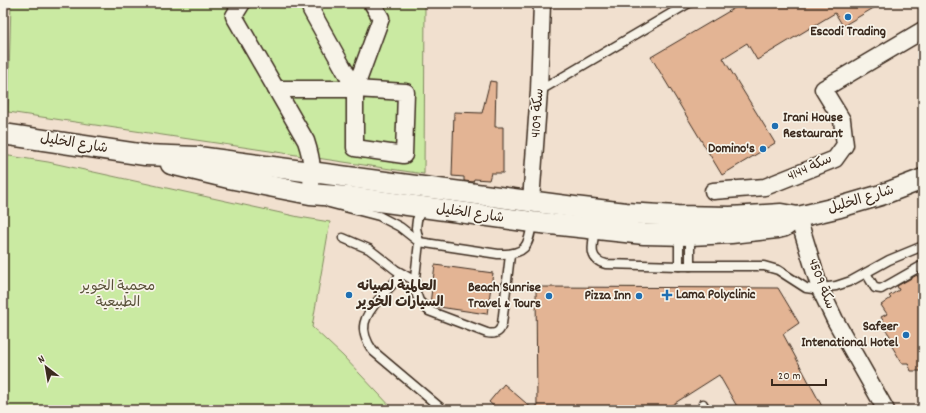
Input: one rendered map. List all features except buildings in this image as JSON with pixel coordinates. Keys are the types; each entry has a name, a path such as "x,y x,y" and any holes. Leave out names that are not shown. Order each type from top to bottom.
{"street":[{"path":"242,3 234,16 306,141 311,157 313,173 310,194"},
{"path":"315,3 311,10 355,89"},
{"path":"276,89 355,89 406,92 404,155 355,148 355,89 381,18 372,3"},
{"name":"سكة 4109","path":"532,212 539,91 542,3"},
{"name":"سكة 4144","path":"713,191 765,187 835,159 845,145 842,120 823,88 923,30"},
{"name":"شارع الخليل","path":"3,134 145,155 198,157 313,173 432,198 532,212 595,229 644,234 684,235 731,233 777,228 785,226 798,217 881,195 923,179"},
{"name":"شارع الخليل","path":"145,155 171,164 210,174 310,194 432,198 532,212 626,213 670,216 730,217 781,214 798,217"},
{"name":"سكة 4509","path":"798,217 820,289 835,320 886,410"}],"lane":[{"path":"539,91 689,3"},
{"path":"310,194 335,206 379,216 400,227 419,242 498,254 510,254 525,249 528,242 532,212"},
{"path":"432,198 419,213 416,228 419,242 414,287 418,301 429,311 487,333 492,334 499,331 502,324 510,254"},
{"path":"595,229 592,251 596,260 600,263 679,266 764,266 778,270 806,288 813,289 820,289 843,283 923,246"},
{"path":"679,266 684,235"},
{"path":"684,235 690,266"},
{"path":"343,238 369,249 402,274 415,281"},
{"path":"866,273 875,288 881,289 923,265"},
{"path":"402,274 370,309 365,319 363,331 366,342 373,351 443,410"}],"green space":[{"path":"11,3 425,3 424,174 8,112"},
{"name":"محمية الخوير الطبيعية","path":"3,155 48,162 299,217 330,222 312,327 343,356 394,410 3,410"}],"place":[{"name":"Escodi Trading","path":"848,17"},
{"name":"Irani House Restaurant","path":"775,126"},
{"name":"Domino's","path":"763,149"},
{"name":"العالمية لصيانه السيارات الخوير","path":"349,295"},
{"name":"Lama Polyclinic","path":"667,295"},
{"name":"Beach Sunrise Travel & Tours","path":"549,296"},
{"name":"Pizza Inn","path":"639,296"},
{"name":"Safeer Intenational Hotel","path":"906,335"}]}
